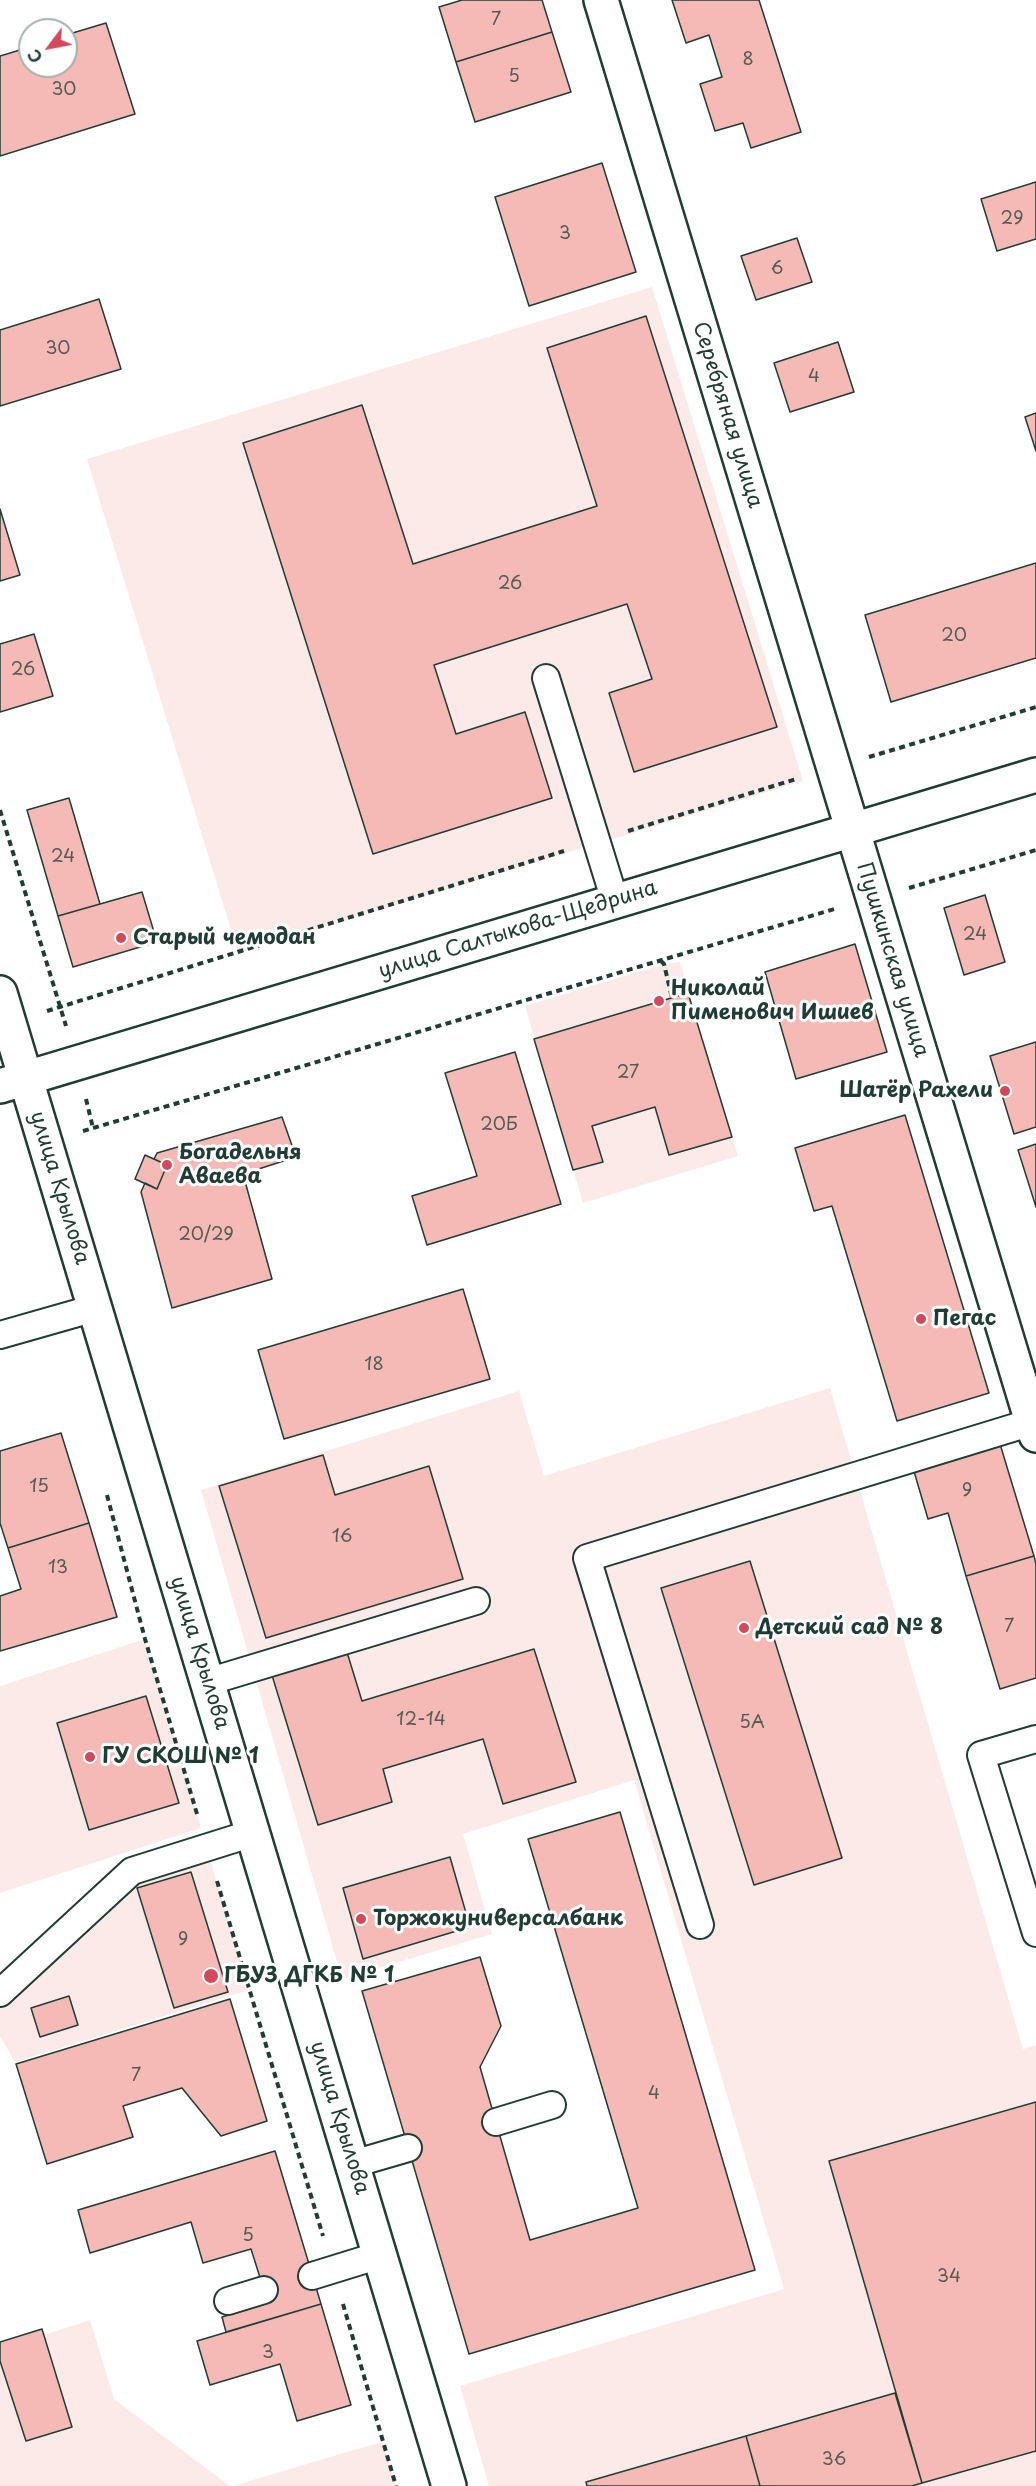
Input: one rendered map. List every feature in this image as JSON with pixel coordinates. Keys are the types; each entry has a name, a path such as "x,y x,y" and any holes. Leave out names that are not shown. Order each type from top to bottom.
{"street":[{"name":"Серебряная улица","path":"601,0 852,830"},
{"name":"улица Салтыкова-Щедрина","path":"13,1082 1036,776"},
{"name":"Пушкинская улица","path":"852,830 1034,1429"},
{"name":"улица Крылова","path":"5,1008 13,1082 45,1142 449,2486"}],"lane":[{"path":"546,678 615,901"},
{"path":"0,1335 95,1308"},
{"path":"700,1925 587,1558 1034,1429"},
{"path":"207,1682 476,1601"},
{"path":"1036,1739 981,1755 1036,1933"},
{"path":"0,1993 132,1871 253,1833"},
{"path":"496,2122 552,2105"},
{"path":"353,2164 408,2148"},
{"path":"312,2276 380,2255"},
{"path":"228,2301 264,2290"}],"path":[{"path":"870,756 1036,707"},
{"path":"5,1008 60,1007 806,776"},
{"path":"0,810 77,1063 93,1128"},
{"path":"908,888 1036,850"},
{"path":"45,1142 846,906"},
{"path":"661,961 672,998"}],"shaded area":[{"path":"652,287 803,781 238,953 87,459"},
{"path":"680,962 738,1156 583,1203 525,1006 664,964"},
{"path":"830,1388 1023,2049 1036,2045 1036,2486 489,2486 460,2386 784,2289 634,1780 463,1834 492,1934 342,1979 201,1490 519,1391 544,1476"},
{"name":"ГУ СКОШ № 1","path":"145,1639 201,1828 0,1893 0,1686"},
{"path":"210,1859 249,1990 15,2062 0,2036 0,2006 136,1881"},
{"path":"90,2320 114,2399 230,2486 0,2486 0,2342 42,2329 44,2335"},
{"path":"383,2442 396,2486 233,2486 357,2449"}],"building":[{"path":"462,0 542,0 552,32 456,62 439,7"},
{"path":"672,0 759,0 801,132 751,148 743,123 715,131 700,84 722,77 709,35 686,43"},
{"path":"106,23 135,114 0,156 0,56 18,51 18,78 78,78 78,31"},
{"path":"552,32 571,92 475,122 456,62"},
{"path":"602,163 636,272 529,306 495,197"},
{"path":"1036,182 1036,239 997,251 981,199"},
{"path":"797,238 812,282 756,300 741,256"},
{"path":"99,299 121,369 0,406 0,330"},
{"path":"646,316 777,727 634,772 609,693 652,679 627,604 434,665 456,734 525,712 552,798 373,854 243,443 362,405 413,564 597,506 547,348"},
{"path":"838,342 854,392 790,412 774,363"},
{"path":"1036,413 1036,451 1025,417"},
{"path":"0,509 20,575 0,581"},
{"path":"1036,563 1036,658 891,702 865,615"},
{"path":"34,634 53,696 0,712 0,644"},
{"path":"69,798 100,904 58,916 27,810"},
{"path":"142,892 157,942 73,967 58,916"},
{"path":"985,895 1005,962 964,975 944,908"},
{"path":"855,944 887,1052 796,1079 765,972"},
{"path":"688,993 732,1137 669,1155 655,1107 592,1126 603,1162 573,1170 534,1039"},
{"path":"1036,1042 1036,1127 1014,1134 990,1056"},
{"path":"515,1052 561,1204 427,1245 412,1196 477,1176 445,1073"},
{"path":"905,1115 989,1393 897,1421 832,1206 814,1211 795,1148"},
{"path":"282,1117 296,1157 243,1174 272,1279 172,1308 141,1192 145,1183 157,1189 167,1165 154,1159 157,1153"},
{"path":"1036,1144 1036,1207 1018,1150"},
{"path":"145,1155 167,1165 157,1189 135,1179"},
{"path":"463,1289 490,1379 284,1439 258,1350"},
{"path":"61,1433 89,1523 8,1548 0,1523 0,1451"},
{"path":"1000,1444 1034,1556 966,1576 948,1513 928,1519 913,1468"},
{"path":"323,1455 335,1495 429,1466 463,1579 266,1638 219,1486"},
{"path":"89,1523 117,1617 0,1651 0,1596 21,1589 8,1548"},
{"path":"1034,1556 1036,1564 1036,1678 1000,1689 966,1576"},
{"path":"750,1561 842,1858 754,1885 661,1588"},
{"path":"346,1649 362,1701 534,1649 576,1782 503,1804 483,1739 383,1769 392,1802 318,1825 271,1672"},
{"path":"146,1696 179,1803 89,1830 57,1723"},
{"path":"620,1812 755,2270 469,2354 362,1991 480,1957 501,2026 480,2067 530,2240 638,2208 528,1839"},
{"path":"450,1857 470,1927 363,1959 343,1888"},
{"path":"191,1872 228,1992 174,2008 137,1888"},
{"path":"69,1996 78,2025 40,2037 31,2008"},
{"path":"230,1999 267,2121 221,2136 182,2088 123,2106 133,2137 47,2164 16,2064"},
{"path":"1036,2102 1036,2451 922,2483 829,2161"},
{"path":"275,2151 321,2304 226,2332 222,2317 268,2303 251,2249 203,2263 191,2222 90,2253 78,2210"},
{"path":"321,2304 351,2405 297,2421 280,2364 210,2385 197,2341"},
{"path":"42,2329 72,2427 26,2441 0,2361 0,2342"},
{"path":"895,2393 922,2483 912,2486 760,2486 746,2436"},
{"path":"746,2436 760,2486 587,2486 586,2482"}],"place":[{"name":"Старый чемодан","path":"121,938"},
{"name":"Николай Пименович Ишиев","path":"659,1001"},
{"name":"Шатёр Рахели","path":"1005,1091"},
{"name":"Богадельня Аваева","path":"167,1165"},
{"name":"Пегас","path":"921,1319"},
{"name":"Детский сад № 8","path":"744,1628"},
{"name":"ГУ СКОШ № 1","path":"90,1757"},
{"name":"Торжокуниверсалбанк","path":"361,1919"},
{"name":"ГБУЗ ДГКБ № 1","path":"211,1976"}]}
